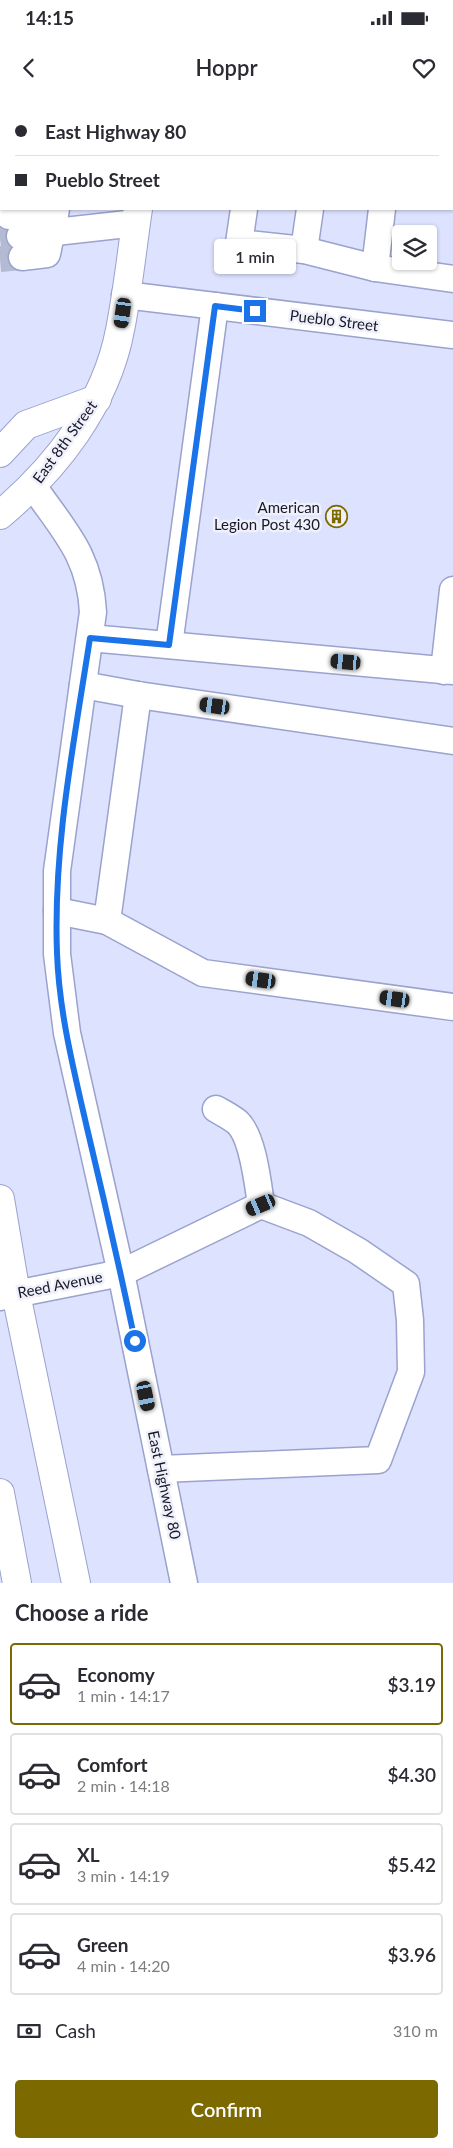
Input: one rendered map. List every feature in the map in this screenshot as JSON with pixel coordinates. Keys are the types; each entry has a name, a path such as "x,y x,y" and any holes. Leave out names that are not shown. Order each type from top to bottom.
{"main road":[{"name":"East 8th Street","path":"0,515 48,470 97,399 120,330 137,216"},
{"path":"0,452 26,425 97,399"},
{"path":"0,1199 8,1296 76,1583"},
{"path":"0,1493 17,1583"}],"street":[{"path":"244,210 239,243 304,250 375,268 453,279"},
{"path":"304,250 310,210"},
{"path":"375,268 382,210"},
{"path":"54,218 47,254 17,236 54,218 137,216"},
{"name":"Pueblo Street","path":"126,295 453,335"},
{"path":"169,645 215,306"},
{"name":"East Highway 80","path":"33,486 77,548 85,564 92,591 93,612 90,638 58,870 57,954 67,1033 121,1273 184,1583"},
{"path":"90,638 448,671 453,590"},
{"path":"83,685 453,740"},
{"path":"107,921 138,694"},
{"path":"57,910 107,921 203,972 453,1007"},
{"path":"161,1469 378,1460 411,1372 410,1320 406,1284 358,1252 309,1223 261,1205 257,1173 250,1146 238,1123 216,1109"},
{"name":"Reed Avenue","path":"8,1296 121,1273 261,1205"}],"tunnel":[{"path":"0,239 20,236"},
{"path":"0,259 22,257"}],"place":[{"name":"American Legion Post 430","path":"336,517"}],"route":[{"path":"135,1341 76,1076 61,993 57,954 57,910 58,870 63,825 90,638 169,645 215,306 255,311"}]}
